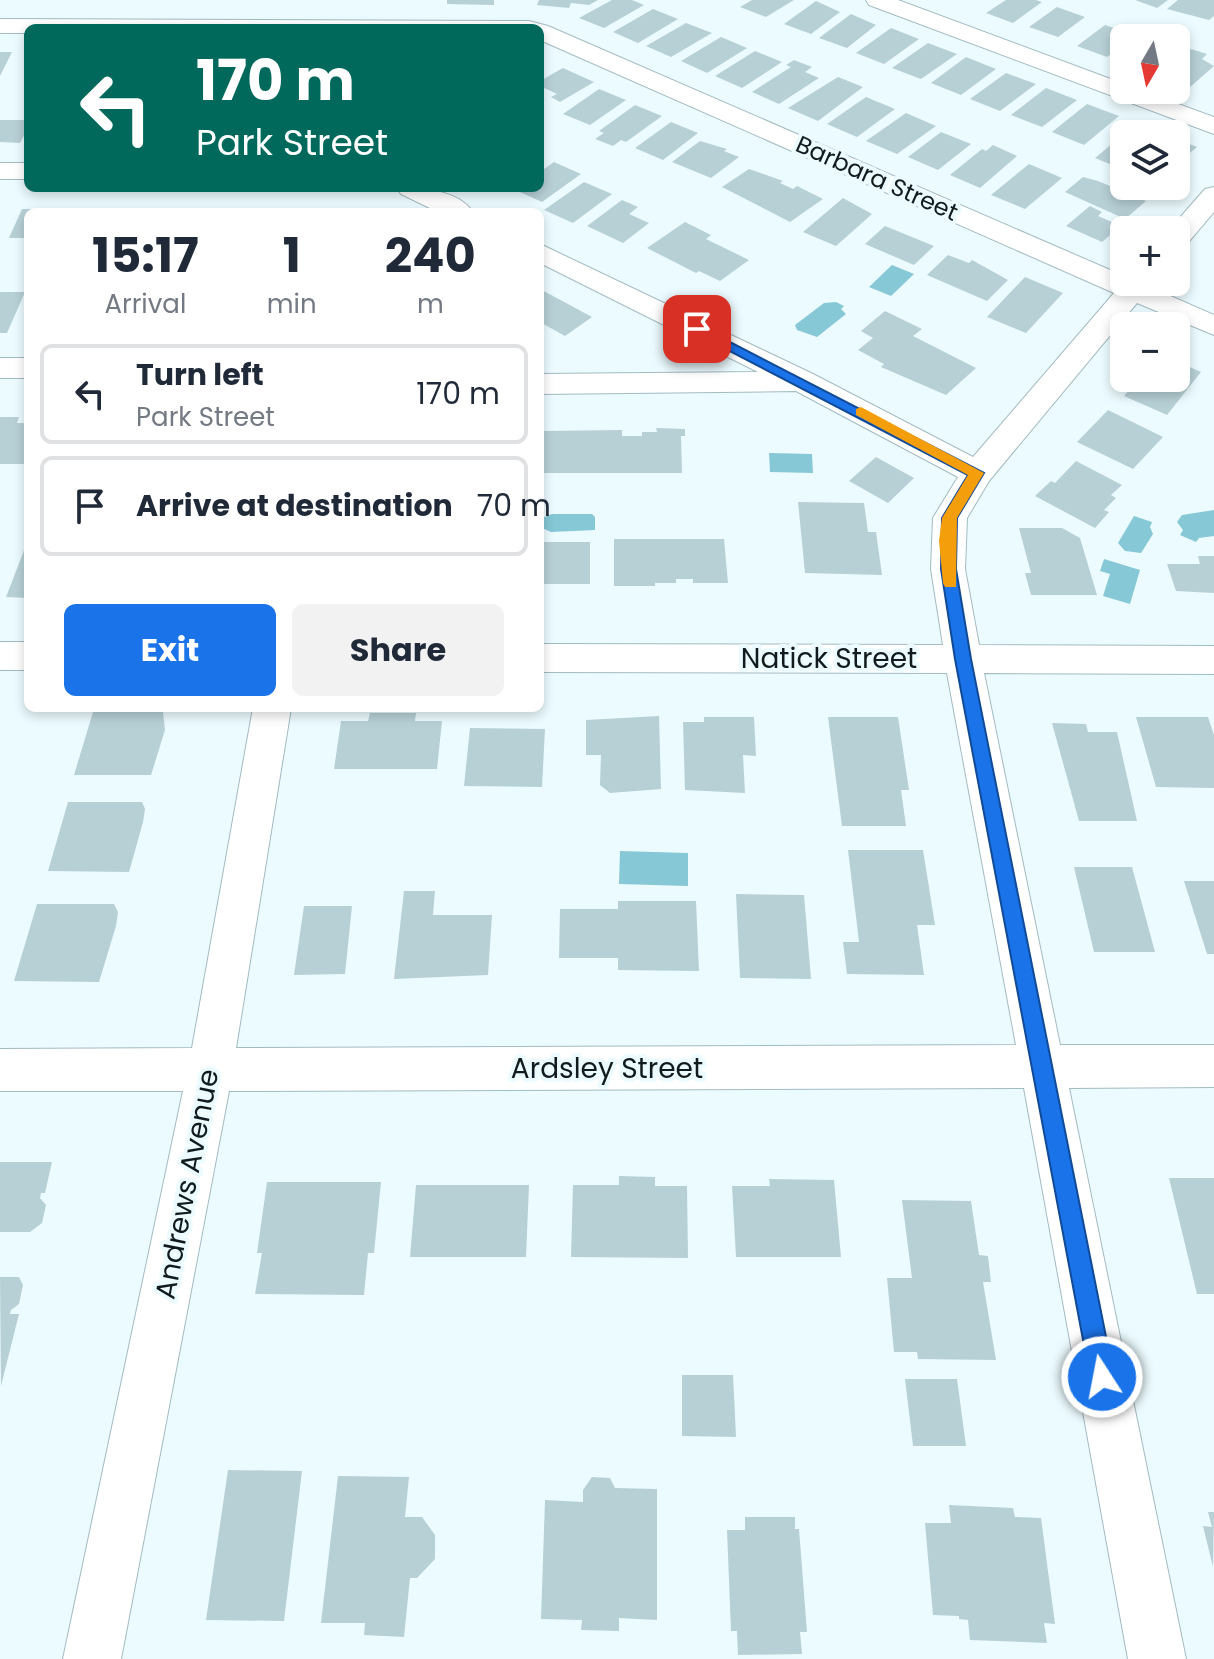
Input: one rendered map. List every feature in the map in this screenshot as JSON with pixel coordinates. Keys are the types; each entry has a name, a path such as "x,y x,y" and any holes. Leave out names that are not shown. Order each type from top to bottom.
{"street":[{"path":"877,0 1214,126"},
{"path":"115,24 403,19 473,24"},
{"path":"0,26 24,26"},
{"name":"Barbara Street","path":"544,33 1110,275"},
{"path":"0,171 24,171"},
{"path":"418,192 451,208"},
{"path":"1190,223 1214,195"},
{"path":"544,254 802,381 977,473"},
{"path":"1127,296 977,473 950,518 947,541 948,569 963,659 1157,1659"},
{"name":"Barbara Street","path":"1156,296 1214,326"},
{"path":"0,368 24,368"},
{"path":"544,384 802,381"},
{"path":"0,656 24,656"},
{"name":"Natick Street","path":"544,658 1214,660"},
{"name":"Andrews Avenue","path":"92,1659 210,1071 271,712"},
{"name":"Ardsley Street","path":"0,1070 1214,1066"}],"water":[{"path":"892,265 914,274 891,296 869,287"},
{"path":"836,302 844,306 841,309 846,314 817,337 797,330 795,325 824,303"},
{"path":"769,453 812,454 813,473 770,472"},
{"path":"1214,510 1214,536 1199,538 1196,542 1180,535 1183,530 1177,522 1182,515"},
{"path":"552,514 592,514 595,530 551,532 544,529 544,517"},
{"path":"1134,516 1152,522 1150,527 1153,534 1141,553 1125,551 1118,543"},
{"path":"1104,559 1140,570 1130,604 1103,596 1110,574 1100,571"},
{"path":"620,851 688,853 688,886 619,884"}],"building":[{"path":"447,0 494,0 494,5 447,4"},
{"path":"539,0 598,0 589,5 571,3 569,8 537,5"},
{"path":"612,0 632,0 644,5 604,28 579,18"},
{"path":"752,0 794,0 766,17 740,7"},
{"path":"1006,0 1042,2 1013,23 986,13"},
{"path":"1135,0 1168,0 1157,8"},
{"path":"1178,0 1214,0 1214,16 1209,20 1167,9"},
{"path":"816,1 840,12 811,34 784,24"},
{"path":"1057,7 1085,17 1058,37 1029,27"},
{"path":"653,9 678,19 638,43 613,32"},
{"path":"851,14 876,25 847,48 819,38"},
{"path":"686,23 712,33 671,57 646,46"},
{"path":"1105,25 1110,27 1110,55 1107,57 1077,46"},
{"path":"891,28 919,39 884,64 856,53"},
{"path":"721,37 747,48 707,73 681,61"},
{"path":"928,43 957,54 921,79 892,68"},
{"path":"1190,50 1207,54 1202,59 1214,66 1190,87"},
{"path":"755,51 782,62 742,88 715,76"},
{"path":"0,52 12,52 0,76"},
{"path":"966,57 996,69 961,95 931,83"},
{"path":"794,60 812,67 805,72 819,78 779,104 752,92 791,67 786,65"},
{"path":"563,68 594,82 560,102 551,97 557,94 544,88 544,79"},
{"path":"1006,73 1036,84 1000,111 970,99"},
{"path":"838,77 863,87 818,121 788,108"},
{"path":"1046,88 1077,100 1042,127 1011,115"},
{"path":"599,89 626,100 590,125 563,114"},
{"path":"866,97 895,109 857,137 827,124"},
{"path":"1087,104 1119,116 1110,120 1110,123 1084,145 1052,132"},
{"path":"635,105 662,116 626,142 621,140 613,146 595,139 604,133 599,131"},
{"path":"906,113 936,126 897,154 866,141"},
{"path":"0,120 24,120 24,136 20,143 0,142"},
{"path":"671,122 698,133 663,160 635,148"},
{"path":"941,132 971,144 938,170 908,157"},
{"path":"700,141 727,149 724,151 739,157 711,178 672,162"},
{"path":"993,145 1017,156 980,188 950,175 982,149 986,151"},
{"path":"1110,146 1110,164 1095,158"},
{"path":"554,162 581,174 542,202 520,192 544,192 544,169"},
{"path":"1029,164 1062,178 1025,209 991,195"},
{"path":"749,169 823,199 790,222 722,187"},
{"path":"1083,177 1110,186 1110,200 1146,201 1128,216 1118,216 1065,192"},
{"path":"584,182 612,194 573,223 544,210"},
{"path":"843,198 872,214 836,246 803,232"},
{"path":"622,200 638,207 629,214 649,223 623,243 587,226"},
{"path":"1090,206 1102,212 1098,216 1110,221 1110,235 1102,242 1066,226"},
{"path":"22,209 24,209 24,238 9,238"},
{"path":"685,222 711,235 706,239 749,260 720,281 699,271 696,273 647,248"},
{"path":"885,226 934,246 914,265 865,244"},
{"path":"948,255 969,263 972,260 1008,280 987,301 927,275"},
{"path":"1025,277 1063,293 1026,333 987,317"},
{"path":"544,291 592,317 565,336 544,324"},
{"path":"0,292 24,292 7,333 0,333"},
{"path":"885,311 922,329 913,336 976,368 946,395 881,367 884,364 858,350 873,338 861,331"},
{"path":"1190,367 1201,372 1190,386"},
{"path":"1127,392 1185,392 1167,415 1124,396"},
{"path":"1108,410 1163,437 1133,469 1077,442"},
{"path":"0,417 19,417 17,423 24,423 24,464 0,464"},
{"path":"656,428 685,429 685,436 681,436 682,473 544,473 544,431 622,430 622,436 657,432"},
{"path":"876,457 914,478 888,503 849,481"},
{"path":"1076,461 1122,485 1111,495 1116,498 1104,510 1109,512 1095,528 1035,496 1051,481 1055,483"},
{"path":"798,502 864,503 868,532 876,532 882,575 805,573"},
{"path":"1019,528 1062,528 1080,538 1097,595 1031,595 1025,573 1031,573"},
{"path":"614,539 724,539 728,583 693,583 693,579 676,579 676,583 655,583 655,586 614,586"},
{"path":"544,542 590,542 590,584 544,584"},
{"path":"24,550 24,598 6,597"},
{"path":"1198,556 1214,556 1214,593 1176,591 1167,564 1200,564"},
{"path":"93,712 163,712 165,730 151,775 74,775"},
{"path":"370,713 416,713 415,721 442,721 437,769 334,769 341,721 368,721"},
{"path":"659,716 661,789 610,793 600,785 601,755 586,755 586,720"},
{"path":"704,717 754,717 756,756 743,755 745,793 685,790 683,722 704,722"},
{"path":"828,717 898,717 909,790 901,790 906,826 842,826"},
{"path":"1136,717 1208,717 1214,735 1214,788 1156,787"},
{"path":"1052,723 1086,724 1088,732 1117,732 1137,821 1079,821"},
{"path":"470,728 545,729 542,787 464,786"},
{"path":"68,802 142,802 145,809 143,822 129,872 48,871"},
{"path":"848,850 923,850 935,925 917,925 924,975 847,974 843,942 859,942"},
{"path":"1074,867 1132,867 1155,952 1094,952"},
{"path":"1184,881 1214,881 1214,954 1207,954"},
{"path":"404,891 435,891 433,915 492,915 488,975 394,979"},
{"path":"736,894 804,895 811,979 740,978"},
{"path":"618,901 696,901 699,971 618,970 618,958 559,958 560,909 618,909"},
{"path":"37,904 114,904 118,912 116,926 99,982 14,981"},
{"path":"304,906 352,906 345,974 294,975"},
{"path":"0,1162 52,1162 45,1193 41,1193 40,1198 46,1205 42,1223 30,1232 0,1232"},
{"path":"619,1176 655,1177 655,1186 687,1186 688,1258 571,1257 573,1185 619,1185"},
{"path":"1169,1178 1214,1178 1214,1294 1197,1294"},
{"path":"769,1179 834,1180 841,1257 736,1257 732,1186 770,1186"},
{"path":"267,1182 381,1182 374,1253 368,1253 364,1295 255,1294 262,1253 257,1253"},
{"path":"416,1185 529,1185 526,1257 410,1257"},
{"path":"902,1200 971,1201 979,1255 988,1256 991,1282 983,1282 996,1360 918,1359 917,1352 894,1352 887,1278 912,1278"},
{"path":"0,1277 19,1277 23,1285 19,1304 10,1314 19,1314 1,1386"},
{"path":"682,1375 733,1375 736,1437 682,1436"},
{"path":"905,1379 957,1379 966,1446 913,1446"},
{"path":"228,1470 302,1471 284,1621 206,1620"},
{"path":"338,1476 409,1477 405,1517 422,1517 435,1535 435,1559 417,1578 410,1578 404,1637 364,1635 365,1623 321,1623"},
{"path":"592,1477 610,1478 615,1488 657,1489 657,1620 619,1618 619,1631 581,1630 582,1620 541,1619 545,1500 583,1502 583,1490"},
{"path":"949,1505 1013,1508 1015,1517 1041,1518 1055,1624 1044,1623 1047,1643 970,1640 968,1620 959,1619 959,1616 933,1615 925,1523 951,1523"},
{"path":"1208,1512 1214,1512 1213,1567 1203,1526 1212,1527"},
{"path":"745,1517 795,1517 795,1529 799,1529 807,1632 800,1632 802,1654 738,1655 737,1631 731,1631 727,1530 745,1530"}],"slow traffic":[{"path":"861,412 977,473 950,518 947,541 951,583"}],"route":[{"path":"697,329 977,473 950,518 948,569 1102,1377"}]}
